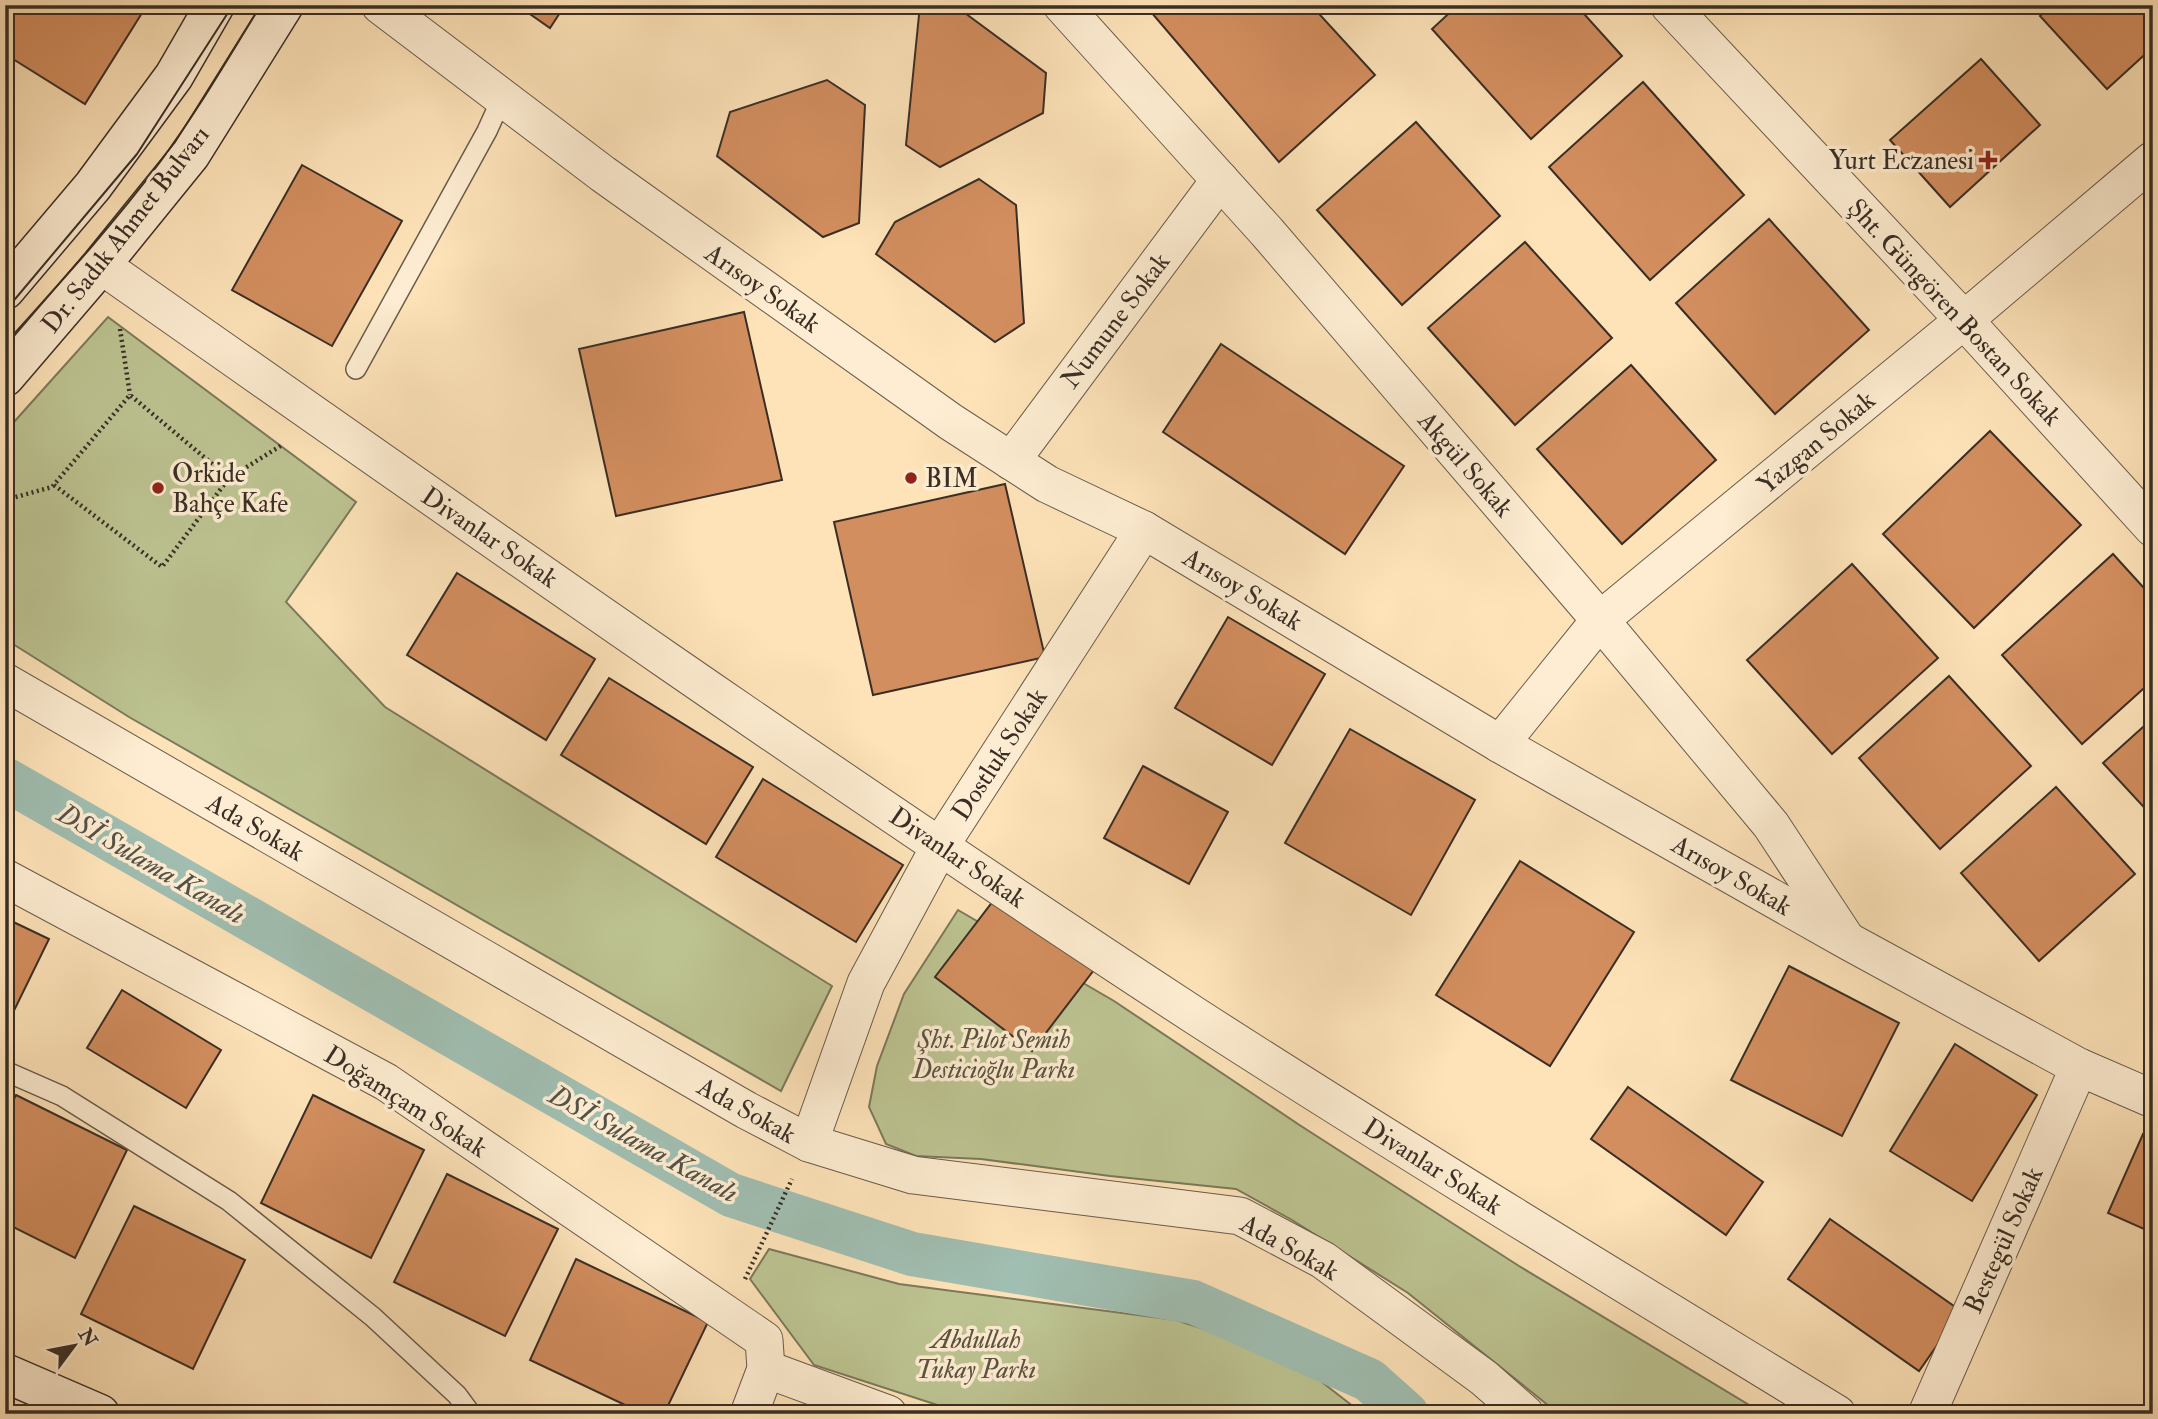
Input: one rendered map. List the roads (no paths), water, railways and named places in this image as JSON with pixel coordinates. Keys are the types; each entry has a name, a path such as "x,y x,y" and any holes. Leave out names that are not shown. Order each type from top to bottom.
{"main road":[{"name":"Dr. Sadık Ahmet Bulvarı","path":"5,290 93,186 174,76 215,5"},
{"name":"Dr. Sadık Ahmet Bulvarı","path":"5,377 191,154 284,5"},
{"path":"5,1373 100,1414"}],"street":[{"name":"Arısoy Sokak","path":"380,5 625,190 940,414 1047,484 1144,530 1500,744 1848,942 2079,1067 2153,1099"},
{"name":"Akgül Sokak","path":"1062,5 1220,180 1600,620 1771,825 1848,942"},
{"name":"Şht. Güngören Bostan Sokak","path":"1670,5 1964,320 2153,528"},
{"name":"Yazgan Sokak","path":"1500,744 1600,620 1964,320 2153,160"},
{"name":"Numune Sokak","path":"1011,461 1220,180"},
{"name":"Divanlar Sokak","path":"101,265 435,500 940,846 1197,1016 1485,1199 1838,1414"},
{"name":"Dostluk Sokak","path":"809,1143 866,983 940,846 1144,530"},
{"name":"Ada Sokak","path":"5,682 734,1104 809,1143 913,1175 1240,1216 1323,1260 1485,1378 1525,1414"},
{"name":"Doğamçam Sokak","path":"5,878 386,1082 764,1340 766,1369"},
{"name":"Bestegül Sokak","path":"1927,1414 2079,1067"},
{"path":"749,1414 766,1369 888,1414"}],"lane":[{"path":"356,369 487,131 502,97"},
{"path":"5,1071 62,1096 229,1201 373,1317 457,1395 471,1414"}],"waterway":[{"name":"DSİ Sulama Kanalı","path":"5,779 731,1195 912,1254 1193,1302 1369,1380 1407,1414"}],"tram line":[{"path":"5,311 137,154 233,5"},
{"path":"5,344 104,232 160,162 200,104 261,5"}],"place":[{"name":"Yurt Eczanesi","path":"1988,160"},
{"name":"BIM","path":"911,478"},
{"name":"Orkide Bahçe Kafe","path":"158,488"}],"park label":[{"name":"Şht. Pilot Semih Desticioğlu Parkı","path":"994,1054"},
{"name":"Abdullah Tukay Parkı","path":"976,1354"}]}
